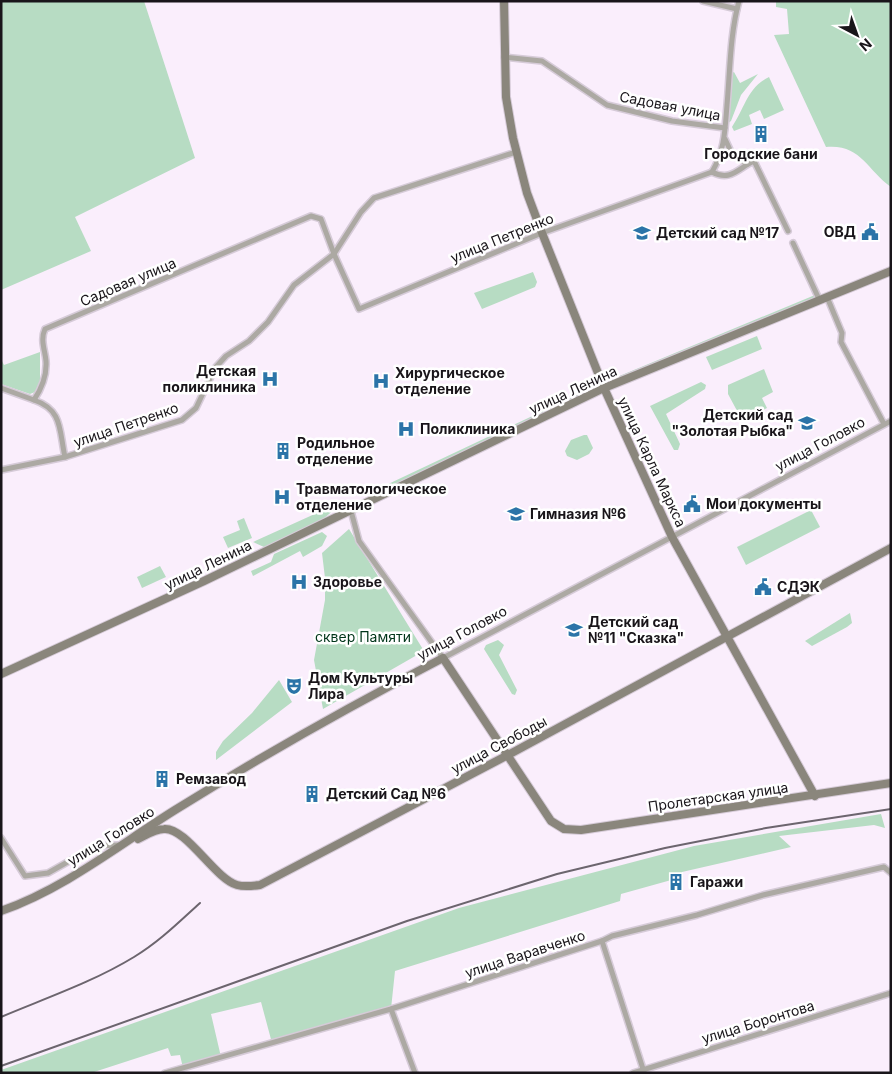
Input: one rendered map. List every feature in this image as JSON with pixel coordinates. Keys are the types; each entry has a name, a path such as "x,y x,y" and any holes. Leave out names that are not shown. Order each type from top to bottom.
{"street":[{"name":"улица Карла Маркса","path":"504,1 506,97 516,152 527,193 542,233 604,388 672,536 815,796"},
{"path":"703,1 737,9"},
{"path":"739,1 725,139 720,158 712,172 728,176 737,173 747,164 754,161 788,231"},
{"name":"Садовая улица","path":"504,57 542,61 607,105 672,120 725,128"},
{"path":"725,139 732,154 747,164"},
{"path":"334,254 356,218 374,198 516,152"},
{"name":"улица Петренко","path":"321,219 334,254 359,309 542,233 712,172"},
{"name":"Садовая улица","path":"34,400 43,387 46,364 42,336 45,329 311,216 321,219"},
{"path":"793,243 842,333 841,342 884,424"},
{"name":"улица Петренко","path":"1,470 65,457 182,420 196,408 216,368 226,356 249,341 268,322 294,285 334,254"},
{"name":"улица Ленина","path":"1,674 71,644 604,388 891,271"},
{"path":"1,388 51,407 56,414 65,457"},
{"name":"улица Головко","path":"1,911 22,904 123,845 177,809 292,741 443,658 891,421"},
{"path":"351,511 359,541 443,658 508,755"},
{"name":"улица Свободы","path":"123,845 164,828 182,838 226,879 236,885 260,885 508,755 891,548"},
{"name":"Пролетарская улица","path":"508,755 551,821 564,829 581,830 891,784"},
{"path":"1,838 25,876 48,874 96,846 123,845"},
{"name":"улица Варавченко","path":"165,1073 391,1009 602,941 612,936 697,915 763,895 884,867 891,873"},
{"path":"602,941 643,1071"},
{"name":"улица Боронтова","path":"633,1073 891,993"},
{"path":"391,1009 415,1073"}],"green space":[{"path":"1,1 144,1 195,158 75,217 91,251 1,290"},
{"path":"776,1 891,1 891,187 862,159 847,149 826,147 774,35 789,34 787,9 776,7"},
{"path":"734,72 740,83 758,74 741,95 731,121 728,123 732,73"},
{"path":"769,77 784,110 764,119 760,110 749,115 752,124 734,131 732,127 747,99 756,87"},
{"path":"533,272 537,282 535,287 482,309 474,293"},
{"path":"815,295 817,300 620,382 617,377"},
{"path":"757,336 762,349 712,370 706,357"},
{"path":"40,352 40,381 35,392 30,394 1,384 1,359 4,365"},
{"path":"764,369 773,392 762,398 767,408 742,420 728,394 728,385"},
{"path":"701,382 706,385 705,389 666,414 680,444 678,450 674,450 650,406"},
{"path":"594,387 596,392 387,494 384,486"},
{"path":"587,435 593,448 589,454 577,460 567,456 565,451 571,440"},
{"path":"339,503 315,525 295,535 264,547 253,542"},
{"path":"811,510 820,527 746,565 737,547"},
{"path":"244,518 252,538 228,548 223,537 240,530 237,521"},
{"name":"сквер Памяти","path":"349,529 424,651 323,709 314,660 325,600 322,553"},
{"path":"322,532 327,536 322,546 303,557 300,551 253,576 251,571 271,562 274,554"},
{"path":"160,566 166,577 142,588 137,577"},
{"path":"850,613 852,623 847,627 812,646 805,641"},
{"path":"498,640 504,645 499,655 517,690 515,695 512,694 484,649 486,645"},
{"path":"279,680 292,702 216,760 216,752 223,741 252,713"},
{"path":"881,814 885,828 874,825 779,836 791,847 682,872 682,877 621,894 620,901 395,971 391,1009 272,1043 261,1002 211,1014 221,1057 183,1068 180,1055 171,1056 168,1048 91,1073 1,1073 1,1070 459,908 694,846"}],"railway":[{"path":"1,1066 407,921 557,874 665,848 766,828 891,809"},
{"path":"1,1017 69,989 134,957 168,932 200,903"}],"place":[{"name":"Городские бани","path":"761,134"},
{"name":"ОВД","path":"870,232"},
{"name":"Детский сад №17","path":"642,233"},
{"name":"Детская поликлиника","path":"270,379"},
{"name":"Хирургическое отделение","path":"381,381"},
{"name":"Детский сад \"Золотая Рыбка\"","path":"807,423"},
{"name":"Поликлиника","path":"406,429"},
{"name":"Родильное отделение","path":"283,451"},
{"name":"Травматологическое отделение","path":"282,497"},
{"name":"Мои документы","path":"692,504"},
{"name":"Гимназия №6","path":"516,514"},
{"name":"Здоровье","path":"299,582"},
{"name":"СДЭК","path":"763,587"},
{"name":"Детский сад №11 \"Сказка\"","path":"574,630"},
{"name":"Дом Культуры Лира","path":"294,686"},
{"name":"Ремзавод","path":"162,779"},
{"name":"Детский Сад №6","path":"312,794"},
{"name":"Гаражи","path":"676,882"}]}
